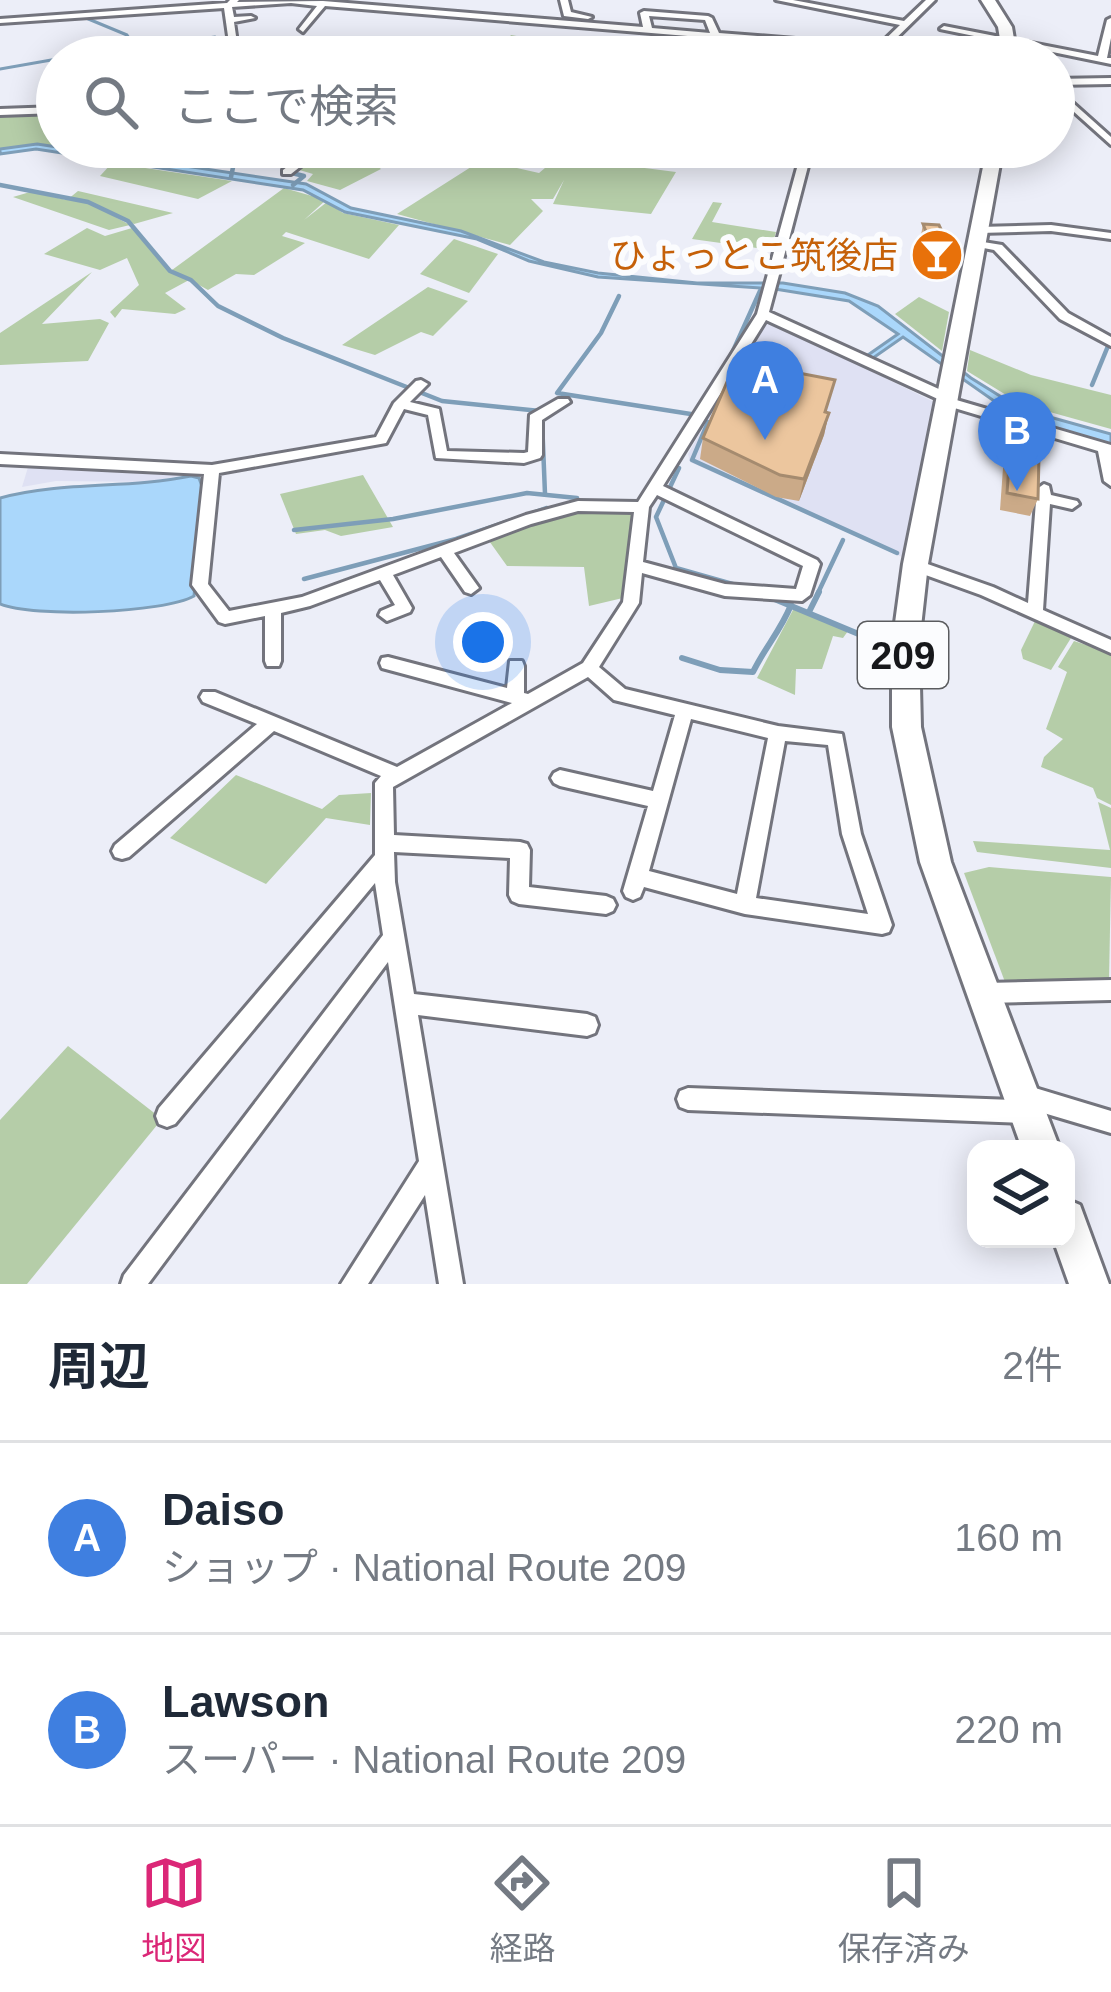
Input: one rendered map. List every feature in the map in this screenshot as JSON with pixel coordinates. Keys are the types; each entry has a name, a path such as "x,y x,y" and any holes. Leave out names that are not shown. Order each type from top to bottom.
{"highway":[{"path":"988,0 1004,36"},
{"name":"209","path":"991,168 914,565 903,651 912,769 931,843 1038,1140"},
{"path":"1075,1244 1089,1284"}],"street":[{"path":"398,10 406,0"},
{"path":"564,0 566,14"},
{"path":"592,0 597,22"},
{"path":"781,0 906,24"},
{"path":"895,36 932,0"},
{"path":"0,20 235,2 323,3 597,22 648,30 716,36 708,18 644,14 648,30"},
{"path":"232,36 228,7 235,2"},
{"path":"303,29 323,3"},
{"path":"549,12 597,22"},
{"path":"230,20 251,18"},
{"path":"1075,55 1106,60 1110,24"},
{"path":"944,29 967,36"},
{"path":"1078,55 1111,77"},
{"path":"1075,83 1111,77"},
{"path":"1075,107 1111,142"},
{"path":"0,112 36,111"},
{"path":"287,172 292,168"},
{"path":"451,1284 394,937 384,850 384,783 522,699 589,668 631,603 642,507 763,314 802,168"},
{"path":"978,237 1051,228 1111,236"},
{"path":"978,237 998,247 1064,316 1111,341"},
{"path":"782,241 861,255"},
{"path":"763,314 946,400 1107,449 1111,481"},
{"path":"0,459 212,470 381,440 401,404 421,384"},
{"path":"401,404 434,412 441,455 524,458 535,454 535,418 563,402"},
{"path":"212,470 200,584 225,618 384,573 526,520 578,506 642,507"},
{"path":"635,566 724,590 802,595 812,564 655,488"},
{"path":"1035,613 1043,494 1072,504"},
{"path":"445,552 471,588"},
{"path":"914,565 1111,647"},
{"path":"384,573 404,608 387,615"},
{"path":"273,608 273,661"},
{"path":"388,663 522,699"},
{"path":"517,666 522,699"},
{"path":"589,668 620,695 685,711 778,734 836,740 848,831 882,925 636,884 685,711"},
{"path":"209,697 398,775"},
{"path":"122,850 271,723"},
{"path":"745,905 778,734"},
{"path":"560,778 660,801"},
{"path":"384,850 520,850 518,895 606,905"},
{"path":"167,1116 384,850"},
{"path":"133,1284 394,937"},
{"path":"985,993 1111,990"},
{"path":"404,1003 587,1025"},
{"path":"688,1099 1024,1103 1111,1122"},
{"path":"352,1284 431,1164"}],"shaded area":[{"path":"762,322 771,322 934,402 902,557 690,462 688,454"},
{"path":"29,464 195,473 148,482 56,481 22,487"}],"green space":[{"path":"36,112 36,147 0,149 0,114"},
{"path":"107,168 145,168 232,181 198,199 100,176"},
{"path":"469,168 539,173 545,168 676,172 651,214 553,204 564,180 553,199 531,199 543,211 510,245 397,214"},
{"path":"296,169 381,169 340,190 307,181 313,174"},
{"path":"284,188 326,200 304,220 327,202 343,213 399,225 369,259 286,232 282,236 305,243 254,275 236,274 208,290 172,270"},
{"path":"78,191 173,213 134,224 88,202 130,225 109,230 13,197 30,192 67,200"},
{"path":"713,202 722,203 712,222 776,232 771,250 692,239"},
{"path":"87,228 105,236 132,228 169,272 189,280 165,293 186,309 175,314 122,309 115,318 110,312 139,285 127,258 100,270 44,254"},
{"path":"454,239 498,254 469,293 420,274"},
{"path":"92,272 42,324 100,319 109,323 88,361 0,365 0,333"},
{"path":"428,287 468,301 433,336 421,332 375,355 342,345"},
{"path":"919,297 949,312 942,351 895,314"},
{"path":"970,350 1031,375 1111,395 1111,429 1021,404 967,371"},
{"path":"363,475 393,527 341,536 325,530 296,534 280,494"},
{"path":"578,509 637,510 627,597 589,606 584,567 507,566 487,538"},
{"path":"794,608 848,631 843,638 833,636 822,669 796,669 795,695 757,678"},
{"path":"1036,619 1071,638 1051,670 1023,659 1021,650"},
{"path":"1074,641 1111,653 1111,805 1097,798 1093,788 1041,767 1044,757 1063,739 1046,729 1067,672 1058,667"},
{"path":"236,775 322,809 339,795 371,793 370,825 326,818 266,884 170,838"},
{"path":"1098,802 1111,808 1111,868 977,852 973,841 1110,850"},
{"path":"989,867 1111,877 1109,981 1005,982 964,873"},
{"path":"68,1046 162,1119 27,1284 0,1284 0,1120"}],"water":[{"path":"36,144 36,149 0,154 0,149"},
{"path":"160,168 198,168 306,184 351,208 461,231 544,262 598,273 697,283 783,283 845,293 878,306 971,378 1021,409 1111,434 1111,447 1014,415 903,337 873,358 868,355 898,334 849,301 775,289 598,277 529,261 477,239 345,212 303,190"},
{"path":"199,478 204,492 194,596 156,606 98,612 40,611 0,604 0,498"}],"building":[{"path":"923,224 939,225 953,255 934,251"},
{"path":"736,361 835,380 825,412 829,413 804,479 780,475 703,438"},
{"path":"1010,451 1039,456 1038,499 1007,493"}],"waterway":[{"path":"86,18 128,36"},
{"path":"0,69 36,63"},
{"path":"231,177 233,168"},
{"path":"292,173 304,176 293,185"},
{"path":"0,185 88,202 128,221 170,271 191,280 218,306 283,338 442,401 540,411"},
{"path":"728,362 760,291"},
{"path":"619,296 601,333 557,393 697,415"},
{"path":"1092,385 1108,346"},
{"path":"542,420 545,494"},
{"path":"708,422 692,460 897,553"},
{"path":"679,468 656,517 676,568 743,587"},
{"path":"294,530 393,519 527,493 577,498"},
{"path":"304,579 456,539 547,508"},
{"path":"817,595 843,540"},
{"path":"809,612 819,592"},
{"path":"772,598 791,606"},
{"path":"682,658 720,670 753,672 791,606"},
{"path":"791,606 885,645"}],"place":[{"name":"ひょっとこ筑後店","path":"937,255"},
{"name":"Daiso","path":"765,440"},
{"name":"Lawson","path":"1017,491"}]}
